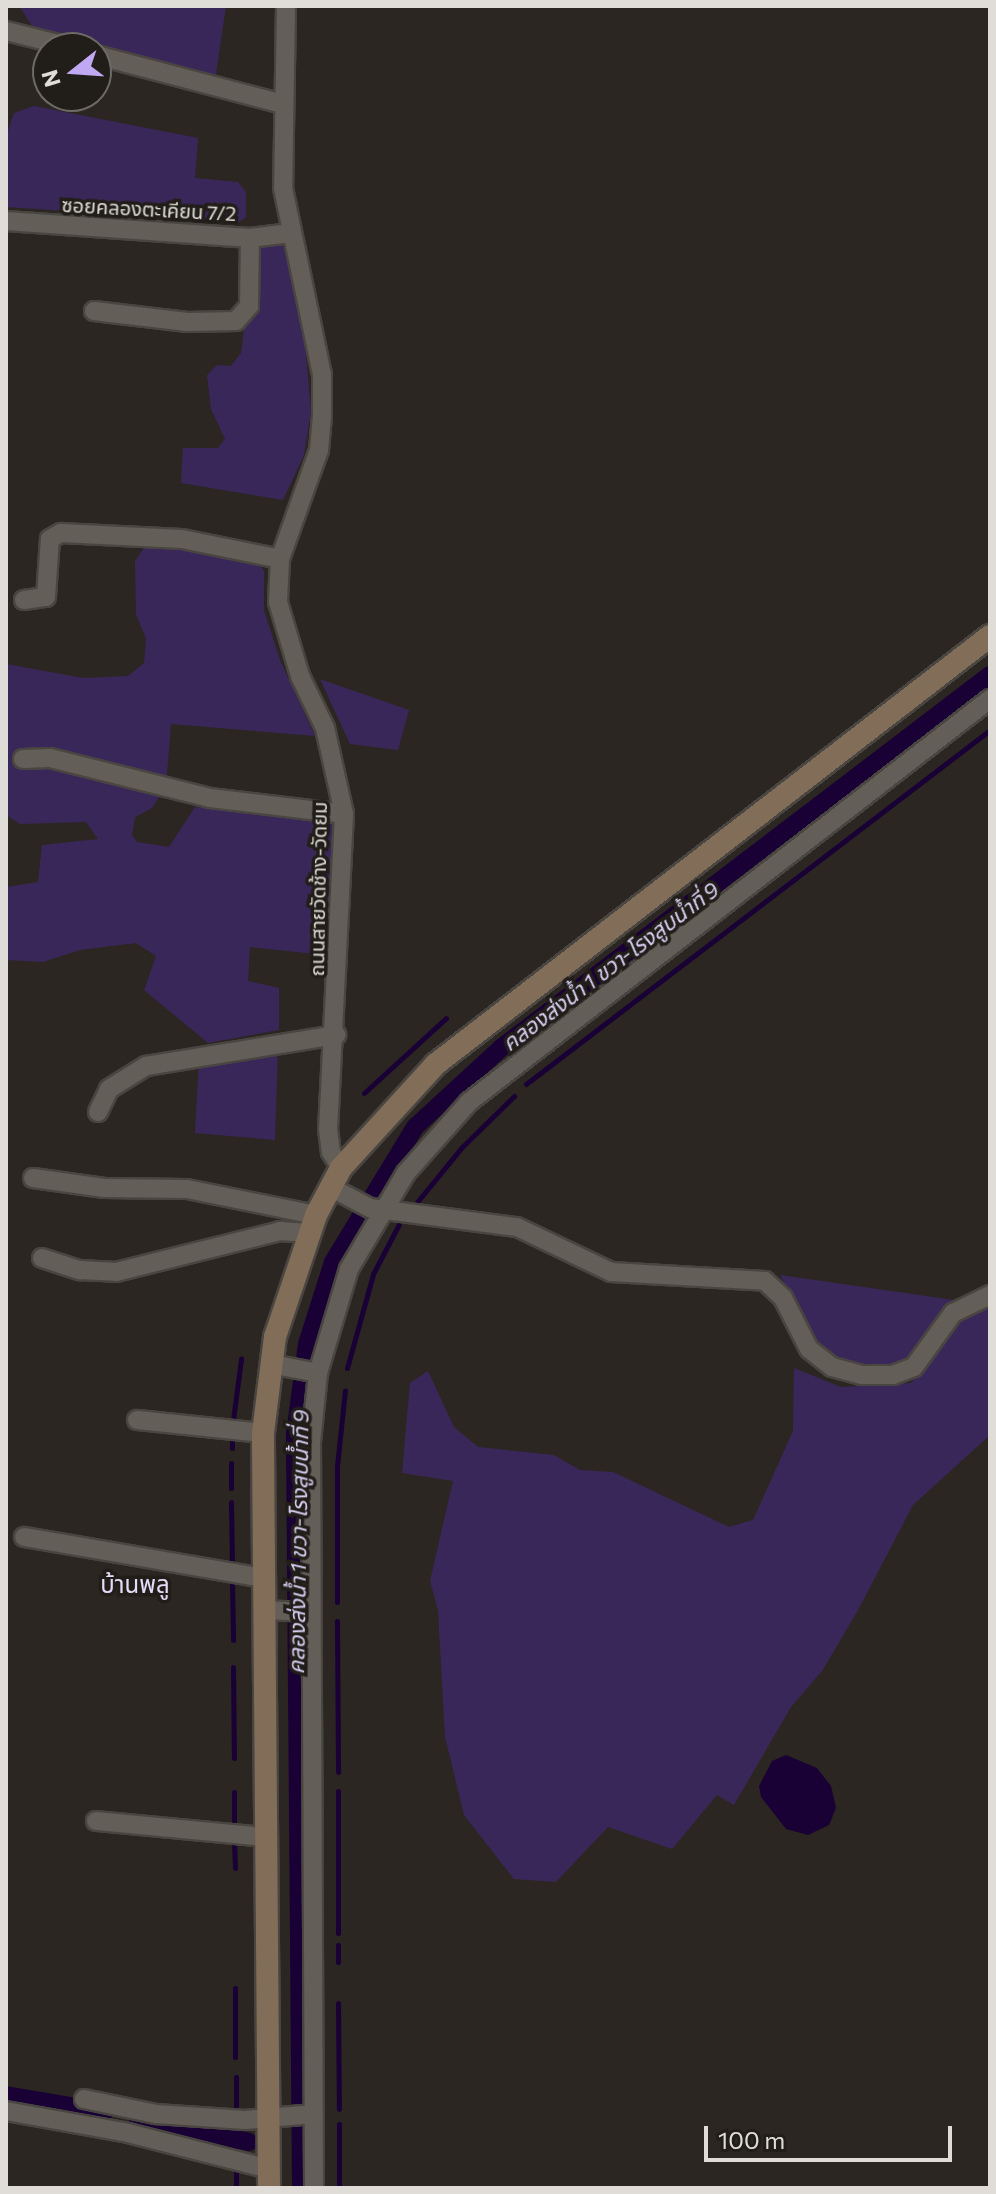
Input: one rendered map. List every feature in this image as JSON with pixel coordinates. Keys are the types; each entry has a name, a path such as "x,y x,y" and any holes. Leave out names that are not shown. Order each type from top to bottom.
{"main road":[{"path":"269,2178 276,2117 265,1837 270,1610 263,1578 263,1433 279,1366 289,1287 313,1224 340,1184 436,1064 990,636"}],"street":[{"name":"ถนนสายวัดช้าง-วัดยม","path":"286,6 281,160 289,233 320,360 322,416 319,450 280,559 278,602 300,676 325,728 344,814 336,1035 328,1129 340,1184"},
{"path":"6,31 32,38"},
{"path":"112,59 283,104"},
{"name":"ซอยคลองตะเคียน 7/2","path":"6,221 250,238 289,233"},
{"path":"94,311 187,322 236,321 249,306 250,238"},
{"path":"24,600 46,597 50,539 61,533 182,539 280,559"},
{"path":"314,2188 310,2114 307,1612 313,1372 349,1269 375,1209 469,1102 990,699"},
{"path":"23,759 50,758 210,798 344,814"},
{"path":"98,1112 109,1089 146,1066 336,1035"},
{"path":"33,1178 104,1188 187,1189 313,1224"},
{"path":"340,1184 375,1209 517,1227 611,1272 765,1281 783,1298 809,1349 832,1367 861,1375 893,1375 914,1367 953,1313 990,1295"},
{"path":"42,1258 80,1270 116,1272 313,1224"},
{"path":"279,1366 313,1372"},
{"path":"137,1420 263,1433"},
{"path":"24,1537 263,1578"},
{"path":"270,1610 307,1612"},
{"path":"96,1821 265,1837"},
{"path":"84,2099 156,2114 276,2117 310,2114"},
{"path":"6,2111 128,2133 269,2178"}],"shaded area":[{"path":"19,6 226,6 216,74 210,79 112,52 112,32 50,32 32,26"},
{"path":"32,107 32,112 65,112 198,138 195,178 238,182 246,192 246,217 239,222 6,207 6,137 14,113"},
{"path":"255,241 282,241 303,321 311,411 304,455 283,500 181,483 183,448 218,448 225,439 211,409 207,375 217,365 231,366 241,353"},
{"path":"148,542 258,562 264,571 264,610 280,660 315,736 171,724 166,786 152,808 135,817 132,835 137,842 169,847 195,807 328,818 334,828 325,955 250,947 248,981 279,988 279,1030 208,1043 144,990 156,956 136,943 80,950 43,962 6,960 6,887 38,882 42,845 98,839 86,822 20,824 6,815 6,664 83,678 128,676 144,663 146,639 136,614 135,561"},
{"path":"320,679 409,710 398,750 350,744"},
{"path":"278,1046 275,1140 195,1133 199,1058"},
{"path":"780,1275 954,1300 911,1359 882,1368 834,1358 814,1342"},
{"path":"990,1301 990,1435 913,1505 822,1671 791,1707 734,1805 717,1795 672,1849 608,1827 556,1882 514,1879 464,1815 445,1737 438,1610 430,1581 453,1481 402,1473 410,1383 428,1371 454,1427 478,1447 554,1455 580,1470 613,1472 729,1527 753,1520 793,1431 794,1368 841,1387 911,1383 959,1315"},
{"path":"786,1755 817,1768 831,1786 836,1808 829,1825 808,1835 786,1829 761,1797 759,1786 772,1761"}],"waterway":[{"name":"คลองส่งน้ำ 1 ขวา-โรงสูบน้ำที่ 9","path":"301,2188 295,1434 307,1344 333,1262 415,1127 501,1048 990,675"},
{"path":"526,1084 990,730"},
{"path":"364,1093 446,1018"},
{"path":"413,1207 462,1147 514,1096"},
{"path":"347,1368 373,1274 399,1224"},
{"path":"233,1420 241,1359"},
{"path":"337,1602 337,1466 345,1390"},
{"path":"232,1434 232,1448"},
{"path":"231,1463 231,1488"},
{"path":"231,1502 232,1563"},
{"path":"232,1580 233,1640"},
{"path":"337,1621 338,1772"},
{"path":"233,1667 234,1758"},
{"path":"338,1791 338,1933"},
{"path":"234,1792 234,1821"},
{"path":"234,1840 235,1868"},
{"path":"338,1945 338,1962"},
{"path":"235,1988 235,2057"},
{"path":"338,2003 339,2109"},
{"path":"236,2077 236,2107"},
{"path":"6,2095 105,2112"},
{"path":"138,2119 249,2142"},
{"path":"339,2124 339,2188"},
{"path":"236,2128 236,2148"},
{"path":"236,2171 236,2188"}],"district":[{"name":"บ้านพลู","path":"135,1584"}]}
